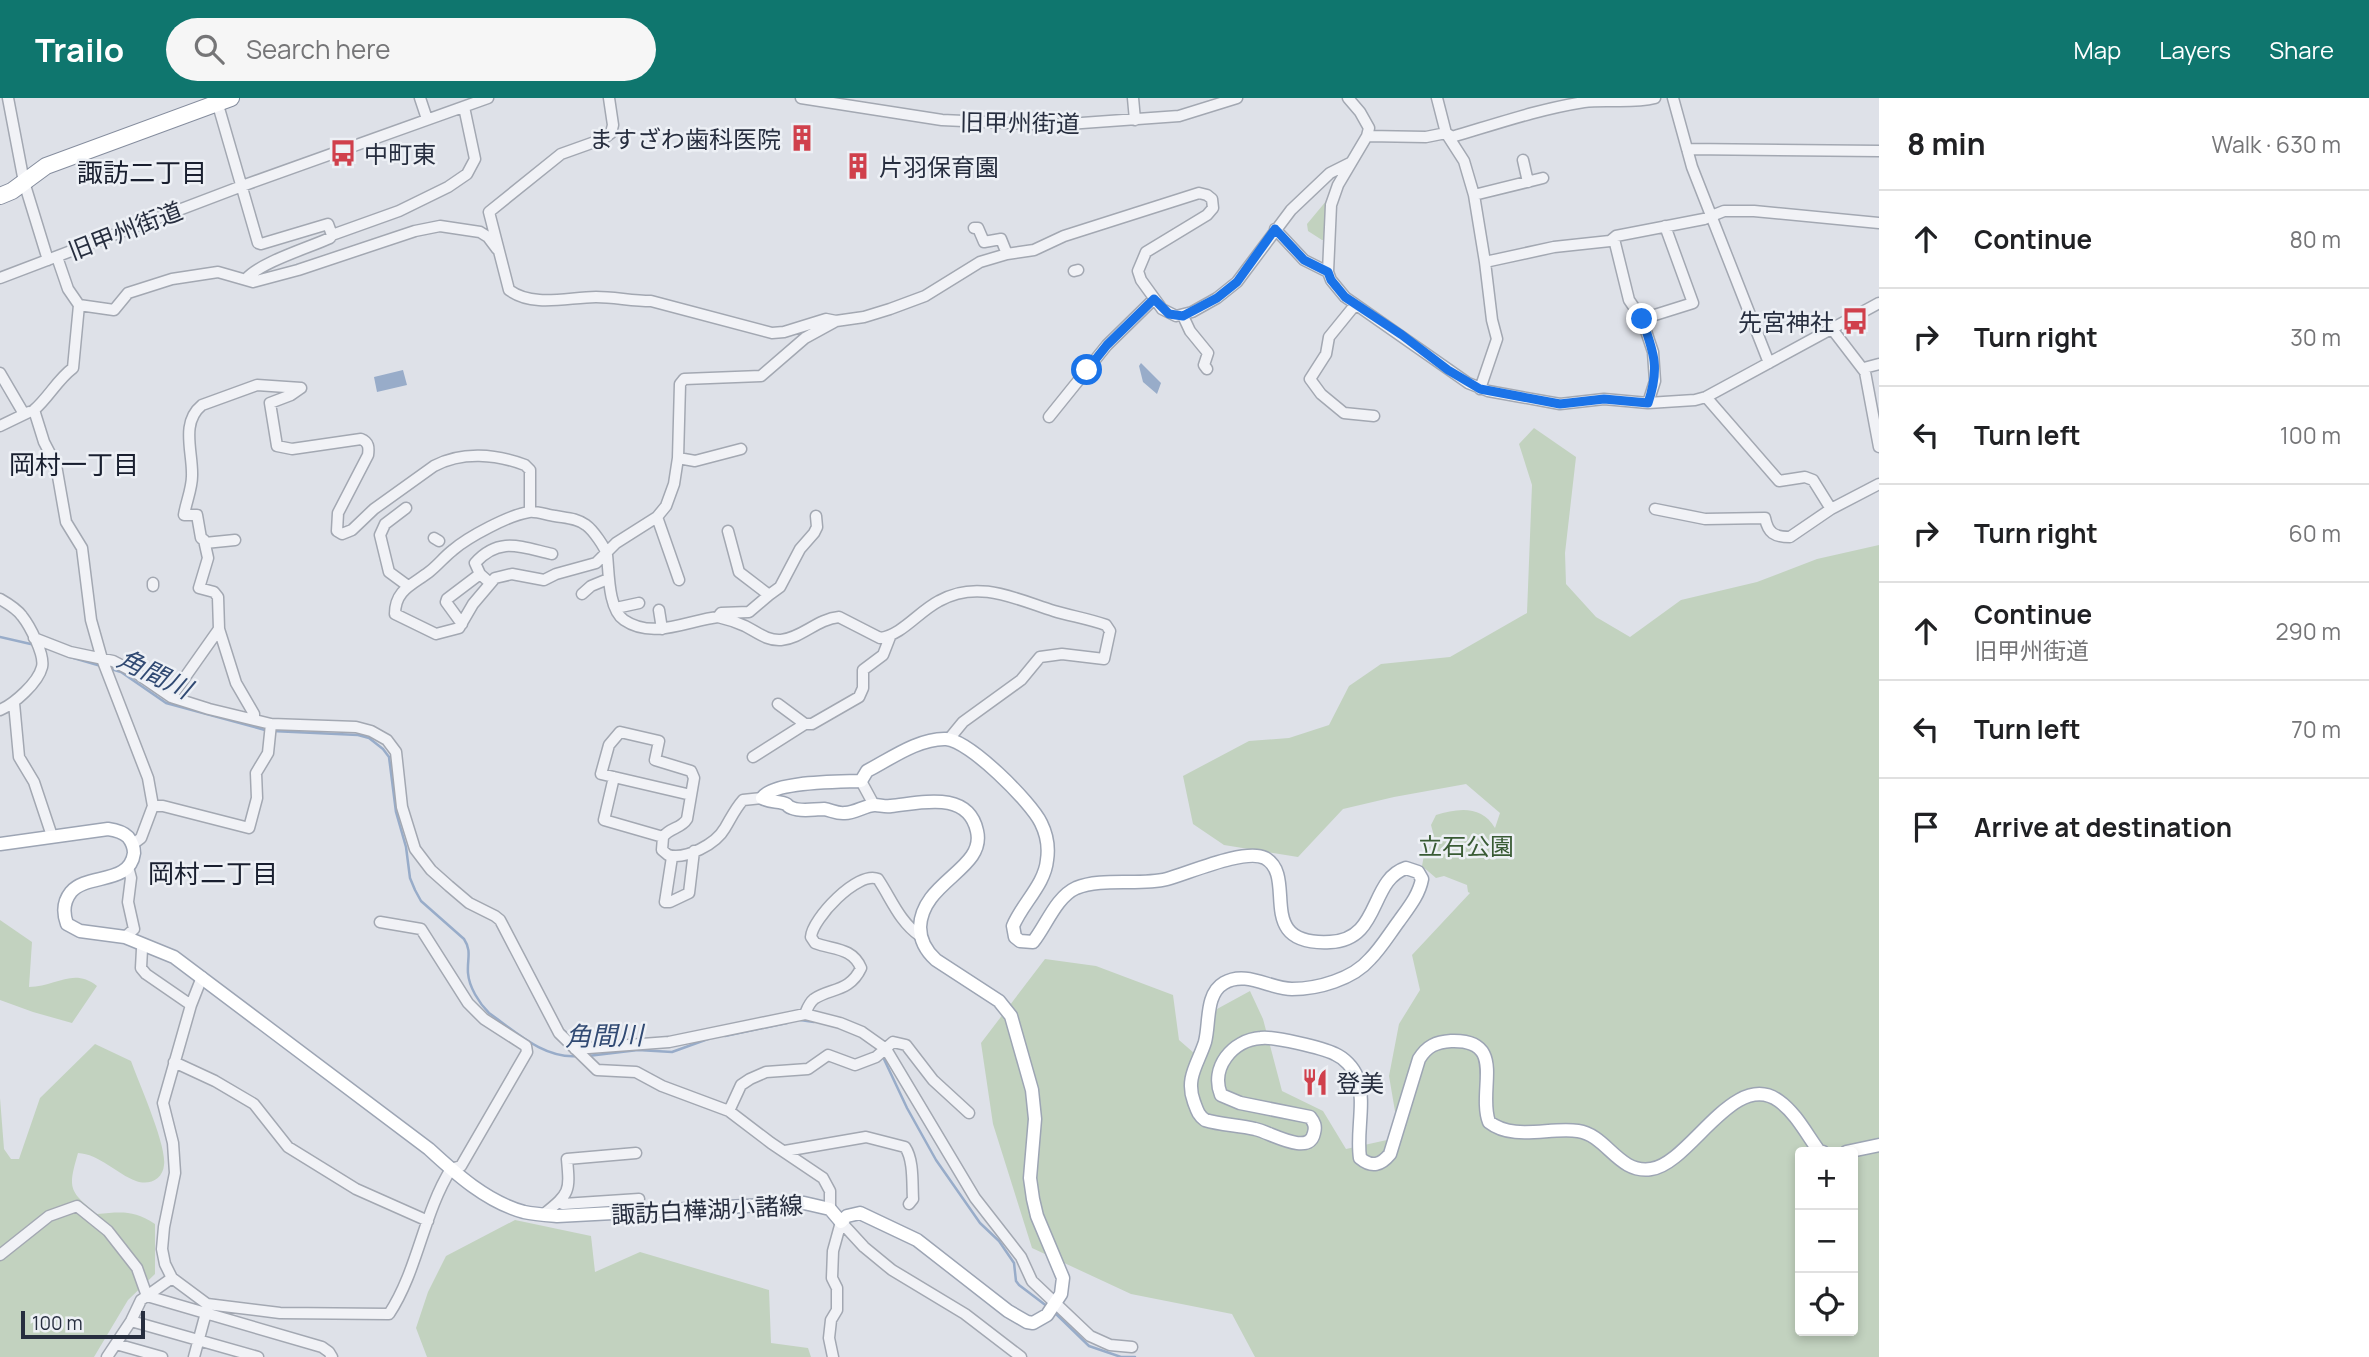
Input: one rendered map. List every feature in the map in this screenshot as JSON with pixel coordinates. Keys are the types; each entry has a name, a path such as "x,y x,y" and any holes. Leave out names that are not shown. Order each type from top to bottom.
{"highway":[{"path":"0,196 12,191 47,166 222,100"}],"main road":[{"path":"841,1222 854,1213 881,1222 931,1250 1018,1318 1032,1323 1047,1315 1061,1294 1063,1278 1037,1216 1033,1199 1030,1178 1035,1119 1032,1090 1011,1016 999,1001 936,960 920,936 924,906 930,896 970,859 978,845 974,819 965,810 944,801 924,801 888,807 874,805 847,814 826,809 792,809 784,803 775,803 762,797 773,789 861,780 867,771 931,740 949,739 982,759 1030,806 1041,823 1048,843 1047,863 1043,876 1013,926 1015,937 1020,941 1033,942 1062,901 1076,888 1163,880 1255,855 1265,859 1274,868 1283,919 1289,932 1301,939 1333,943 1348,937 1365,925 1392,875 1406,868 1415,870 1422,876 1420,888 1410,905 1370,960 1352,973 1338,980 1296,989 1242,979 1226,982 1218,988 1209,1008 1204,1044 1192,1068 1190,1080 1191,1094 1198,1115 1205,1120 1253,1128 1296,1144 1307,1143 1312,1139 1315,1127 1310,1117 1228,1100 1221,1095 1217,1079 1220,1065 1227,1055 1248,1040 1269,1037 1334,1054 1350,1065 1357,1077 1360,1092 1360,1158 1373,1165 1382,1163 1390,1154 1419,1059 1424,1051 1436,1043 1466,1041 1485,1053 1488,1068 1485,1112 1489,1122 1508,1131 1578,1131 1596,1140 1622,1163 1641,1170 1653,1169 1677,1157 1718,1114 1741,1099 1764,1095 1778,1099 1816,1147"},
{"path":"0,844 108,829 121,833 133,844 134,851 128,867"},
{"name":"諏訪白樺湖小諸線","path":"128,867 113,876 73,889 64,909 64,916 73,928 125,937 174,957 429,1149 488,1197 523,1211 556,1216 804,1203 830,1209 841,1222"},
{"path":"1858,1149 1879,1145"}],"street":[{"path":"0,426 42,403 61,377 73,368 79,305 52,258 24,182 8,98"},
{"path":"420,98 427,119"},
{"name":"旧甲州街道","path":"0,278 242,186 488,98"},
{"path":"609,98 613,125 611,134 561,154 489,212 509,290 518,297 536,300 598,297 651,301 772,333 784,332 826,318 836,321"},
{"name":"旧甲州街道","path":"801,98 882,104 942,120 1054,125 1179,116 1237,98"},
{"path":"1133,98 1135,120"},
{"path":"1348,98 1369,128 1338,185 1331,205 1328,272 1338,290 1355,305 1480,389 1560,404 1604,399 1648,403 1706,397 1879,303"},
{"path":"1437,98 1446,133 1464,161 1474,195 1497,339 1480,389"},
{"path":"1367,136 1426,138 1446,133 1452,137 1530,114 1587,102 1642,102 1655,98"},
{"path":"1673,98 1687,149 1769,363"},
{"path":"222,100 258,243 328,224 332,235"},
{"path":"246,279 253,271 331,238 332,235 399,211 448,187 467,174 475,159 464,107"},
{"path":"1687,149 1879,151"},
{"path":"1522,160 1528,182"},
{"path":"461,626 489,582 512,574 544,580 596,563 616,543 657,517 666,506 674,484 678,458 680,384 684,379 761,376 805,338 836,321 864,317 925,296 980,262 1034,250 1064,236 1199,193 1212,200 1213,208 1207,215 1146,252 1138,271 1154,299 1169,314 1183,316 1217,298 1237,282 1291,210 1330,173 1350,163"},
{"path":"1474,195 1543,178"},
{"path":"1485,262 1554,247 1603,243 1639,230 1712,216 1724,211 1754,211 1879,223"},
{"path":"79,305 114,310 128,293 172,279 218,272 253,282 415,231 440,226 480,232 488,237 499,251"},
{"path":"1642,319 1693,303 1665,226"},
{"path":"974,228 978,228 984,242 1001,239 1007,254"},
{"path":"1275,229 1304,260 1328,272"},
{"path":"1614,239 1629,300 1642,319 1653,352 1655,381 1648,403"},
{"path":"1049,417 1107,345 1154,299"},
{"path":"1355,305 1329,337 1326,354 1310,379 1321,394 1343,413 1374,415"},
{"path":"1183,316 1189,331 1208,353 1204,365 1207,369"},
{"path":"1832,329 1864,368 1879,447"},
{"path":"1864,368 1879,364"},
{"path":"0,373 29,412 56,465 66,522 82,548 91,620 105,665 148,778 153,807 141,838 133,844"},
{"path":"254,720 254,715 236,683 219,629 218,597 215,592 199,588 208,558 197,515 184,515 192,475 188,436 197,409 202,405 257,385 301,388 291,396 270,403 277,446 299,449 361,439 366,441 369,447 368,455 338,513 337,531 342,534 352,530 374,509 434,466 443,461 467,456 486,455 525,465 530,470 530,512"},
{"path":"1706,397 1779,481 1805,477 1813,480 1831,509"},
{"path":"678,458 695,461 741,449"},
{"path":"674,484 687,487"},
{"path":"1655,509 1704,519 1765,518 1768,531 1790,537 1831,509 1879,484"},
{"path":"405,508 386,524 380,535 389,572 408,586"},
{"path":"475,622 467,628 461,626 436,634 395,614 398,597 461,544 509,519 530,512 585,520 607,552 608,579 616,608 622,620 632,624 662,629 676,628 702,619 718,617 743,625 758,635 783,640 817,623 839,617 880,638 897,633 915,616 940,600 970,591 992,591 1106,625 1110,631 1104,659 1062,654 1040,657 1021,680 963,722 949,739"},
{"path":"718,617 721,612 749,611 780,587 800,549 814,533 817,527 816,516"},
{"path":"657,517 679,580"},
{"path":"728,531 739,572 769,595"},
{"path":"205,543 235,540"},
{"path":"489,582 480,574 475,563 507,544 552,554"},
{"path":"461,626 446,602 447,599 480,574"},
{"path":"582,594 591,586 608,579"},
{"path":"0,599 21,614 41,652 42,666 14,703 0,710"},
{"path":"616,608 639,603"},
{"path":"659,610 662,629"},
{"path":"172,698 219,629"},
{"path":"753,757 806,724 812,724 859,697 863,688 863,670 883,655 890,637"},
{"path":"34,639 105,665 113,661 172,698 254,720 271,729 356,727 371,731 387,740 396,752 402,807 415,849 449,887 500,920 559,1032 597,1070 636,1072 662,1086 729,1111 823,1178 830,1191 830,1209"},
{"path":"14,703 19,757 34,782 52,836"},
{"path":"778,704 806,724"},
{"path":"153,807 163,806 249,828 257,798 256,774 268,753 271,729"},
{"path":"672,857 663,850 663,837 670,829 684,824 691,795 694,778 691,771 655,760 659,741 620,732 609,745 601,774 691,795"},
{"path":"614,776 604,820 663,837"},
{"path":"861,780 874,805"},
{"path":"672,857 694,851 719,835 743,800 762,797"},
{"path":"672,857 665,902 689,893 694,851"},
{"path":"125,937 134,929 128,902 131,878 128,867"},
{"path":"805,1014 811,1001 838,990 851,981 861,968 849,953 837,947 815,943 811,937 813,927 848,887 867,877 878,879 900,917 920,936"},
{"path":"202,976 173,1062 163,1103 173,1143 175,1173 164,1227 162,1249 165,1264 173,1278 207,1309 389,1314 411,1269 442,1184 451,1169 461,1166 527,1052 526,1046 484,1020 468,1003 421,929 380,922"},
{"path":"142,949 141,968 146,974 191,1005"},
{"path":"577,1050 669,1042 805,1014 862,1032 883,1052 975,1198 1021,1257 1032,1281 1090,1336 1110,1345 1132,1346"},
{"path":"729,1111 741,1085 766,1072 808,1069 828,1055 855,1065 883,1052 893,1042 906,1045 933,1080 969,1113"},
{"path":"173,1062 254,1104 288,1147 356,1189 428,1221"},
{"path":"785,1152 866,1137 905,1147 909,1152 913,1199 909,1204"},
{"path":"544,1214 564,1198 570,1184 567,1158 636,1153"},
{"path":"559,1202 564,1204 639,1199"},
{"path":"0,1255 49,1216 77,1206 108,1231 137,1268 147,1296"},
{"path":"833,1357 829,1329 837,1310 837,1288 832,1278 834,1251 841,1222"},
{"path":"841,1222 864,1247 892,1270 965,1314 1021,1357"},
{"path":"107,1357 131,1321 141,1300 173,1278"},
{"path":"147,1296 207,1309 322,1347 332,1357"},
{"path":"194,1357 207,1309"},
{"path":"131,1321 258,1357"},
{"path":"116,1344 162,1357"}],"green space":[{"path":"1327,200 1329,203 1325,240 1322,240 1308,231 1307,224"},
{"name":"立石公園","path":"1534,428 1576,457 1565,553 1566,584 1596,617 1630,637 1681,600 1757,582 1817,559 1879,545 1879,1357 1255,1357 1232,1314 1131,1294 1032,1248 993,1124 981,1043 1045,959 1096,966 1173,995 1179,1040 1202,1060 1217,1009 1250,991 1263,1019 1282,1091 1323,1111 1346,1149 1387,1140 1396,1117 1389,1076 1399,1024 1420,990 1412,955 1470,893 1467,885 1444,876 1436,878 1422,866 1425,850 1435,840 1431,825 1436,815 1469,810 1483,815 1495,828 1500,813 1466,784 1394,797 1343,809 1298,857 1224,845 1193,824 1183,776 1249,741 1289,738 1329,725 1349,686 1381,664 1450,657 1527,613 1532,485 1519,444"},
{"path":"0,920 32,942 29,987 72,978 80,978 97,986 72,1023 0,1000"},
{"path":"95,1044 131,1061 157,1130 164,1165 158,1178 141,1182 129,1178 101,1160 78,1153 73,1188 80,1200 97,1214 127,1213 155,1224 155,1274 128,1300 94,1357 0,1357 0,1098 4,1149 11,1159 19,1159 40,1098"},
{"path":"515,1220 591,1236 595,1272 640,1252 769,1290 771,1343 808,1348 811,1357 427,1357 416,1328 428,1292 446,1256"}],"water":[{"path":"1141,363 1161,383 1157,394 1143,382 1139,366"},
{"path":"403,370 407,385 377,392 374,377"}],"waterway":[{"name":"角間川","path":"0,637 35,645"},
{"name":"角間川","path":"70,657 101,666"},
{"name":"角間川","path":"111,669 121,672 166,703 265,730"},
{"name":"角間川","path":"272,731 358,735 369,738 383,749 389,757 396,812 406,847 410,878 421,901 464,939 469,951 469,978 478,1000 489,1013 531,1043 554,1053 578,1056"},
{"name":"角間川","path":"800,1020 814,1022"},
{"name":"角間川","path":"725,1036 787,1023"},
{"name":"角間川","path":"588,1056 638,1050 672,1052 708,1039"},
{"name":"角間川","path":"883,1057 936,1160 980,1223 999,1241 1014,1263 1019,1285 1048,1307"},
{"name":"角間川","path":"1053,1311 1089,1346 1121,1357 1135,1357"}],"place":[{"name":"ますざわ歯科医院","path":"802,138"},
{"name":"中町東","path":"343,153"},
{"name":"片羽保育園","path":"858,166"},
{"name":"先宮神社","path":"1855,321"},
{"name":"登美","path":"1315,1082"}],"district":[{"name":"諏訪二丁目","path":"142,172"},
{"name":"岡村一丁目","path":"74,464"},
{"name":"岡村二丁目","path":"213,873"}],"route":[{"path":"1087,370 1107,345 1154,299 1169,314 1183,316 1217,298 1237,282 1275,229 1304,260 1328,272 1338,290 1355,305 1468,383 1488,391 1560,404 1604,399 1648,403 1656,370 1642,319"}]}
